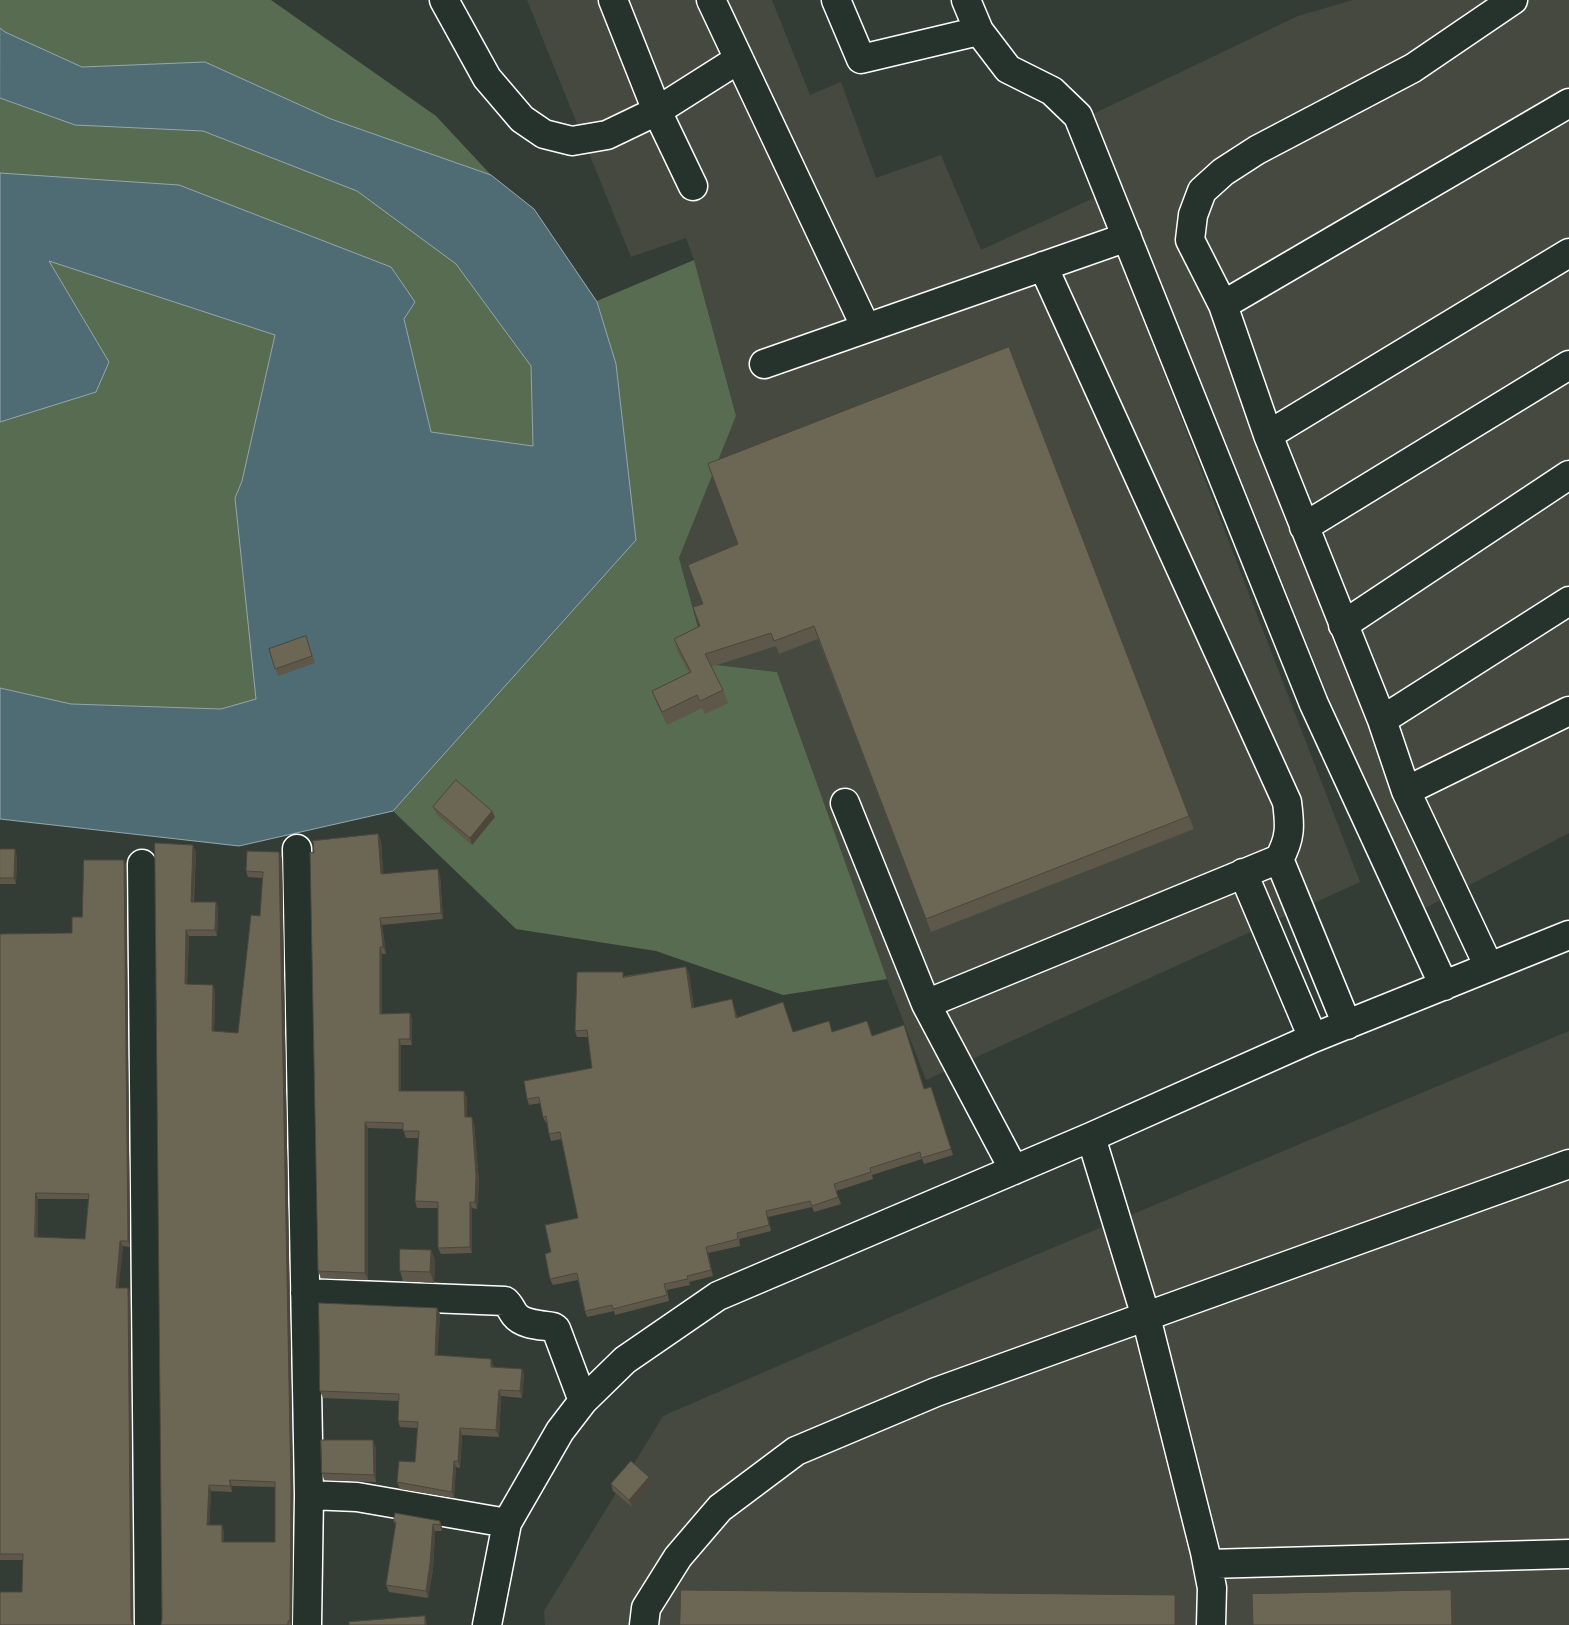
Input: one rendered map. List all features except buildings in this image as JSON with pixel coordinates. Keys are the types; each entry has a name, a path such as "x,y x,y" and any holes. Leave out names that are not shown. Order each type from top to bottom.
{"street":[{"path":"444,0 487,78 522,119 544,134 572,141 607,135 657,110 739,59"},
{"path":"613,0 657,110 693,186"},
{"path":"711,0 866,328"},
{"path":"836,0 861,59 979,31"},
{"path":"966,0 979,31 1008,69 1052,91 1078,116 1314,704 1444,986"},
{"path":"1489,967 1406,791 1382,720 1268,435 1223,305 1190,240 1192,216 1202,191 1223,172 1257,150 1413,68 1514,0"},
{"path":"1223,305 1569,103"},
{"path":"764,364 1127,237"},
{"path":"1268,435 1569,253"},
{"path":"926,1004 1279,859 1285,848 1290,824 1287,802 1043,266"},
{"path":"1304,527 1569,365"},
{"path":"1343,625 1569,475"},
{"path":"1382,720 1569,602"},
{"path":"1406,791 1569,711"},
{"path":"845,802 926,1004 1014,1170"},
{"path":"297,850 309,1495 307,1625"},
{"path":"1279,859 1347,1025"},
{"path":"142,864 149,1625"},
{"path":"1243,873 1313,1038"},
{"path":"487,1625 507,1523 560,1432 583,1401 626,1360 718,1296 1091,1137 1313,1038 1569,935"},
{"path":"1091,1137 1146,1317 1208,1564 1212,1588 1211,1625"},
{"path":"644,1625 646,1608 678,1557 720,1508 796,1452 936,1392 1569,1164"},
{"path":"305,1293 505,1301 520,1319 556,1329 583,1401"},
{"path":"309,1495 357,1497 507,1523"},
{"path":"1208,1564 1569,1554"}],"shaded area":[{"path":"527,0 772,0 810,95 841,82 876,178 941,155 981,250 1096,197 1360,882 926,1080 887,979 777,672 708,664 679,558 736,416 694,260 686,238 631,257"},
{"path":"1353,0 1569,0 1569,833 1416,913 1093,114 1298,16"},
{"path":"1569,1031 1569,1625 545,1625 544,1611 663,1416 969,1283"}],"green space":[{"path":"0,0 271,0 436,116 491,175 534,209 597,301 694,260 736,416 679,558 708,664 777,672 887,979 783,995 656,951 516,929 393,811 221,709 71,704 0,688"}],"water":[{"path":"0,28 82,67 205,62 331,119 491,175 534,209 597,302 616,364 636,540 393,811 239,846 0,819 0,688 71,704 221,709 256,699 235,498 242,481 275,335 49,261 109,362 96,392 0,422 0,173 179,185 391,267 415,302 404,319 431,432 533,446 531,366 456,264 357,191 203,131 75,125 0,98"}]}
